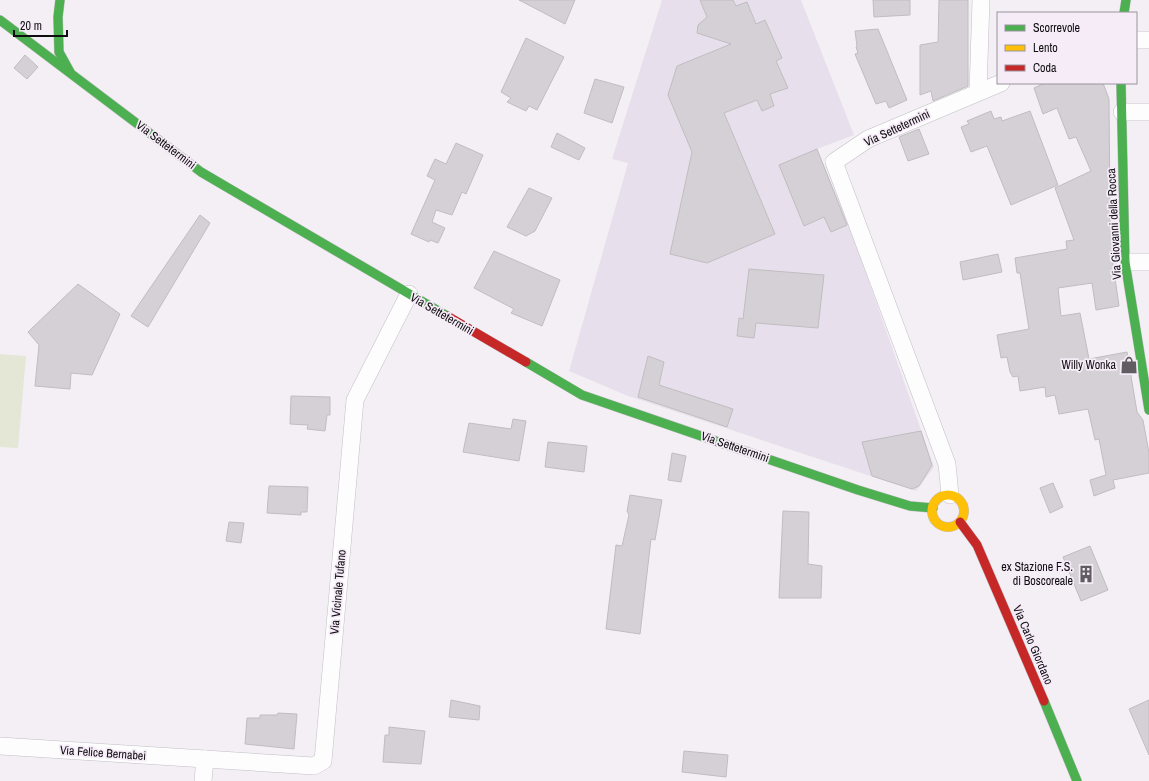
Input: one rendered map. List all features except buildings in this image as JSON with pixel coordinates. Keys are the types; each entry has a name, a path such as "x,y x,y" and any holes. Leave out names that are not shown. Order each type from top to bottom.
{"main road":[{"path":"49,19 59,0"},
{"path":"59,0 59,52 70,73"},
{"path":"1124,12 1126,0"},
{"name":"Via Settetermini","path":"0,20 201,172 582,395 858,490 910,506 933,508"},
{"path":"36,47 40,36"},
{"name":"Via Giovanni della Rocca","path":"1122,84 1125,262 1149,410"},
{"path":"950,495 959,499 965,513 960,522 951,527 941,526 934,518 933,508 937,500 950,495"},
{"name":"Via Carlo Giordano","path":"960,522 977,545 1021,645 1077,781"}],"street":[{"path":"978,92 981,0"},
{"path":"1137,40 1149,40"},
{"name":"Via Settetermini","path":"950,495 947,464 834,162 868,139 998,84"},
{"path":"1122,112 1149,112"},
{"path":"1125,262 1149,262"},
{"name":"Via Vicinale Tufano","path":"205,759 314,766 323,761 355,400 409,294"},
{"name":"Via Felice Bernabei","path":"0,746 205,759"},
{"path":"203,781 205,759"}],"shaded area":[{"path":"662,0 801,0 854,135 817,149 849,225 934,467 916,491 628,396 569,371 628,163 612,159"}],"green space":[{"path":"0,354 26,356 18,448 0,447"}],"traffic: fast":[{"path":"60,0 58,17 59,52 70,72"},
{"path":"1124,12 1126,0"},
{"path":"0,20 201,172 447,316"},
{"path":"1121,84 1125,262 1149,410"},
{"path":"526,362 582,395 858,490 910,506 933,508"},
{"path":"1044,701 1077,781"}],"traffic: slow":[{"path":"945,495 951,495 961,502 964,511 963,517 957,524 951,527 945,527 935,520 932,514 932,508 939,498 945,495"}],"traffic: jam":[{"path":"447,316 526,362"},
{"path":"960,522 977,545 1044,701"}],"place":[{"name":"Willy Wonka","path":"1129,365"},
{"name":"ex Stazione F.S. di Boscoreale","path":"1086,574"}]}
